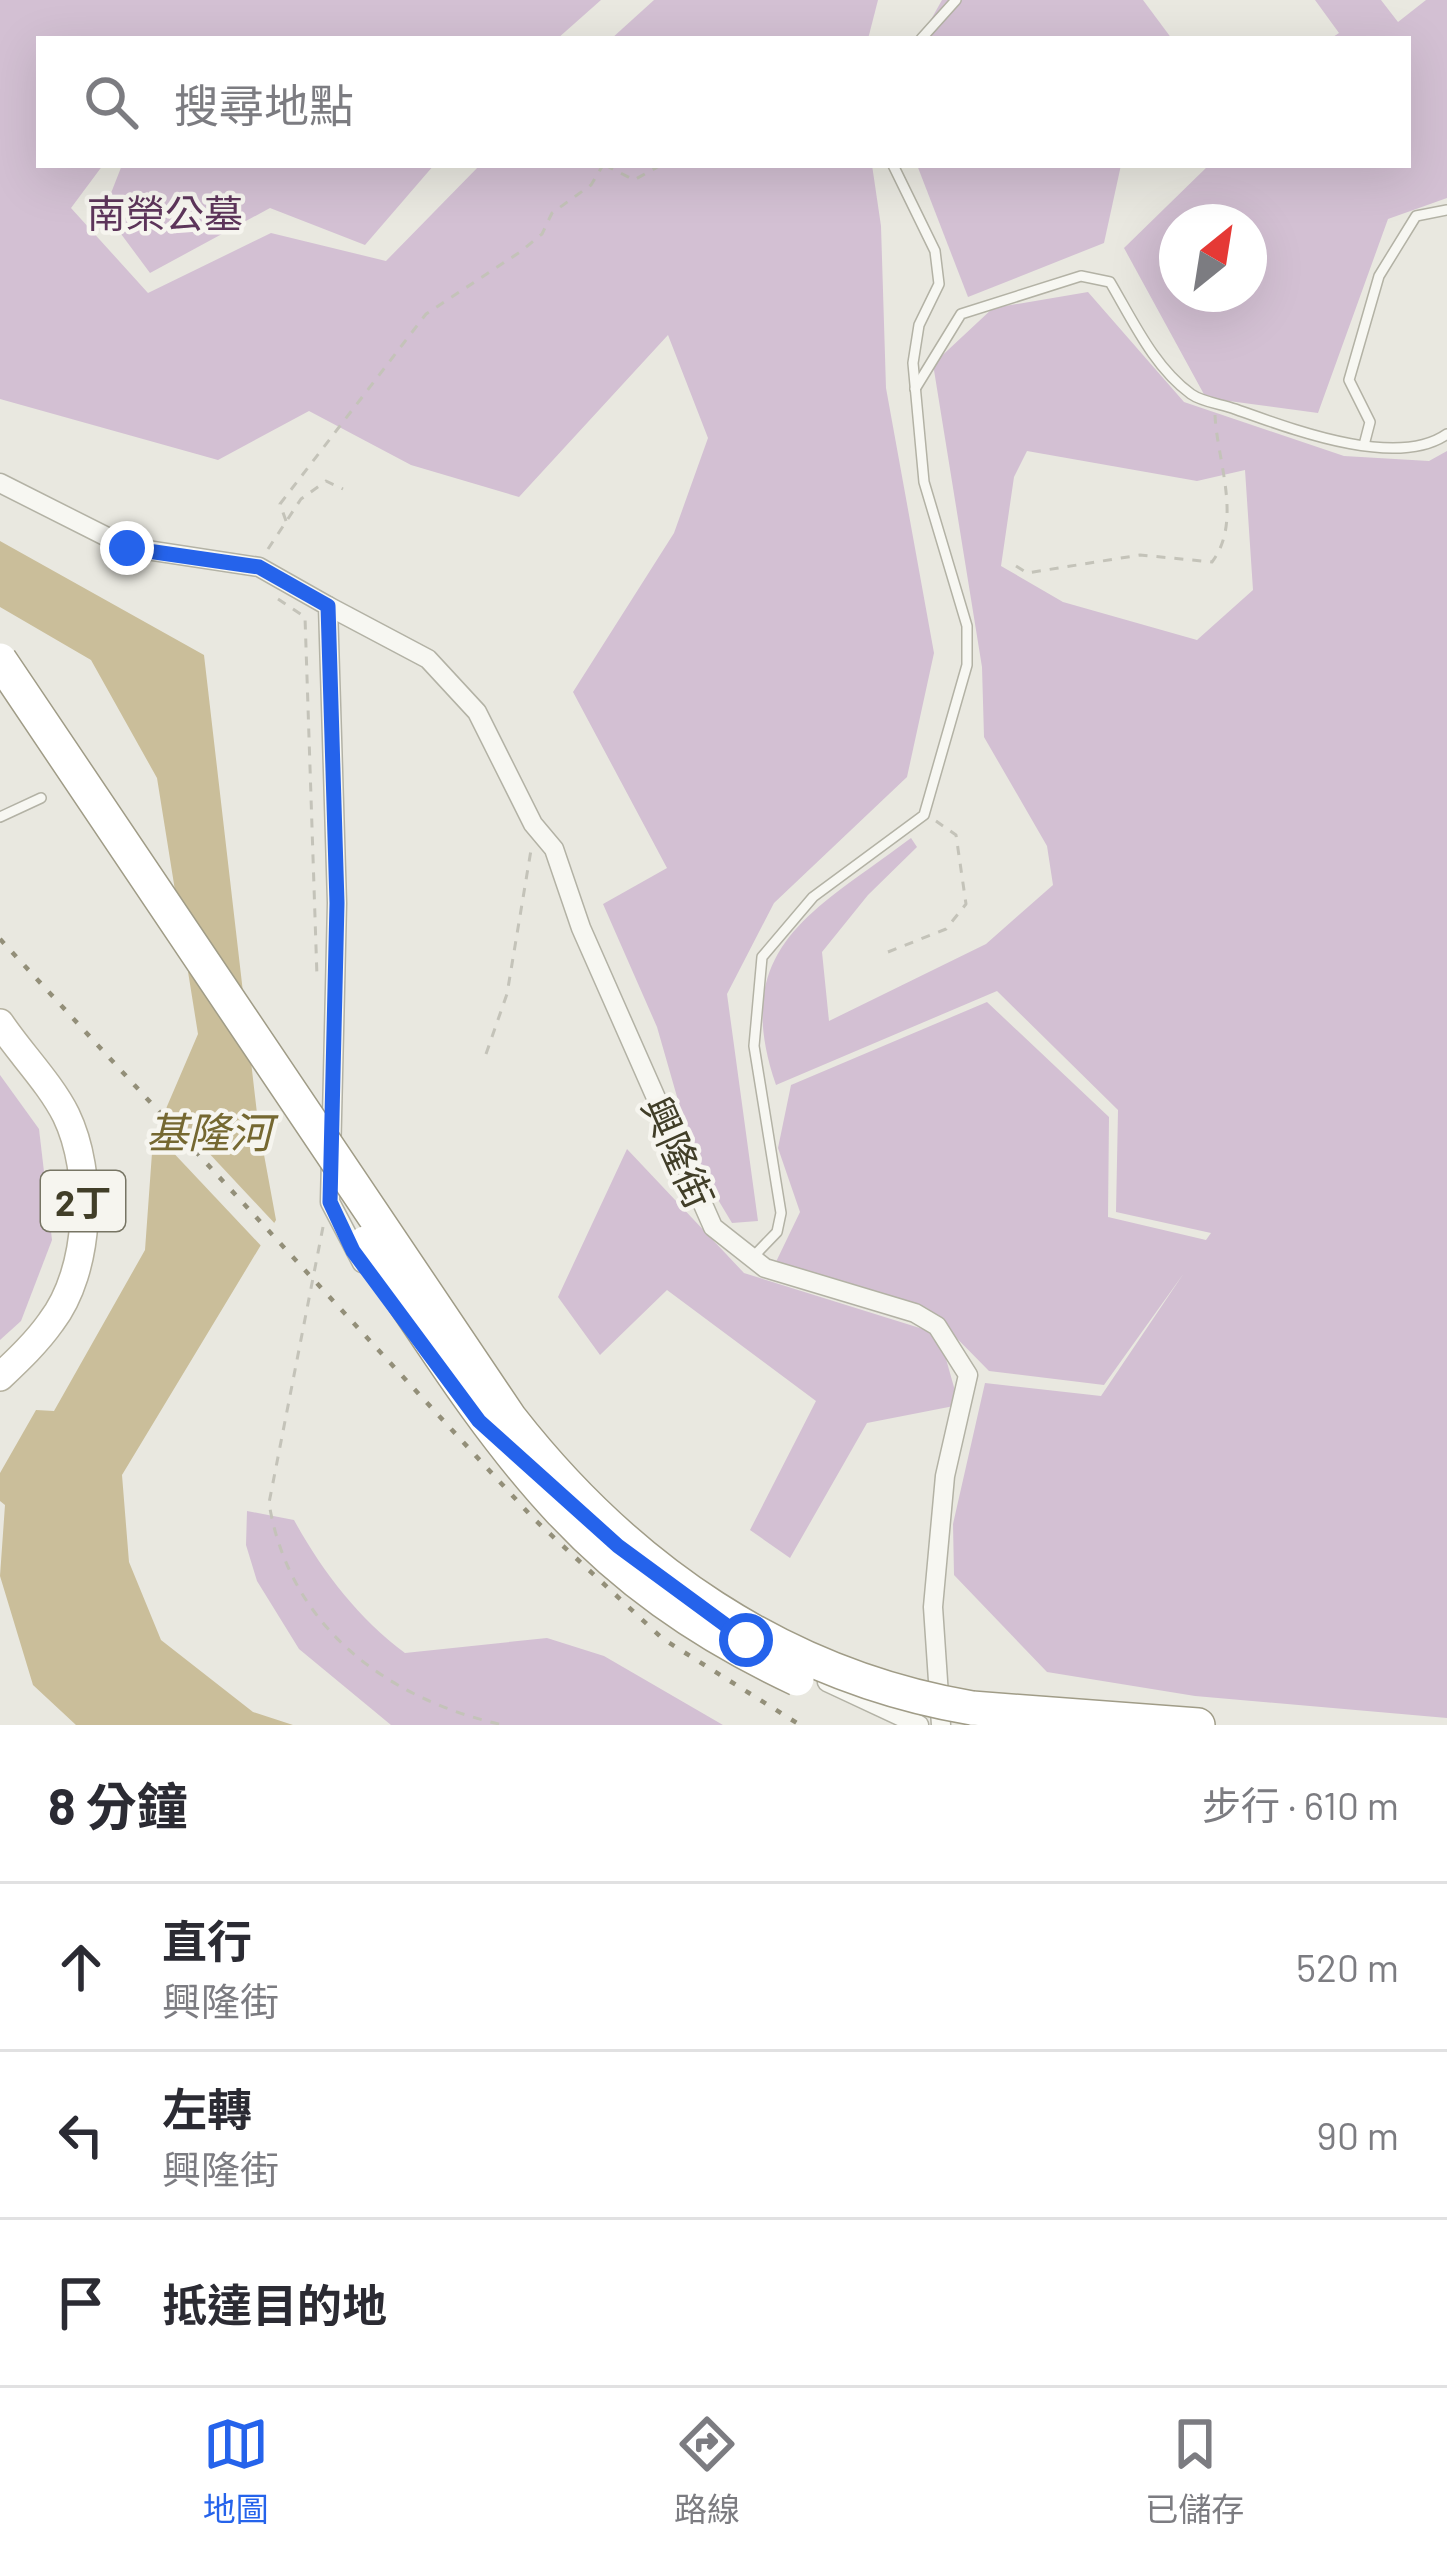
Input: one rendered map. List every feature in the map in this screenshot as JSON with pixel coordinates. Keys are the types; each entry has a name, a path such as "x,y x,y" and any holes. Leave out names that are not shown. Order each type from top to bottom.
{"highway":[{"path":"0,660 510,1418 561,1483 634,1552 744,1628 952,1719"},
{"path":"0,698 478,1412 543,1497 605,1560 676,1614 743,1654 855,1702 952,1719 1198,1725"}],"main road":[{"name":"2丁","path":"0,1023 65,1113 84,1193 79,1249 54,1320 0,1377"},
{"name":"2丁","path":"0,1047 56,1127 68,1168 70,1214 63,1268 42,1315 0,1360"}],"street":[{"name":"興隆街","path":"0,483 127,548 259,567 428,659 477,712 533,824 554,850 581,928 705,1215 751,1259 774,1272 915,1313 937,1326 968,1375 945,1476 932,1607 952,1719"},
{"path":"328,606 337,903 330,1202 353,1251 479,1421 618,1546 717,1623 919,1725"}],"lane":[{"path":"924,36 956,0"},
{"path":"751,1259 780,1222 754,1046 762,957 813,897 923,815 967,664 967,626 924,482 915,389 919,325 939,284 935,251 894,168"},
{"path":"1364,445 1370,422 1349,380 1379,276 1416,216 1447,210"},
{"path":"915,389 961,314 1081,276 1110,282 1158,360 1194,396 1309,435 1364,445 1430,446 1447,434"},
{"path":"0,817 40,797"}],"path":[{"path":"286,521 280,504 291,487 426,314 520,252 542,233 552,214 591,184 602,168"},
{"path":"610,168 634,180 656,168"},
{"path":"1016,566 1028,573 1141,555 1211,562 1223,536 1227,487 1216,454 1214,402"},
{"path":"259,567 286,521 314,487 326,481 343,489"},
{"path":"270,594 305,617 317,982"},
{"path":"888,952 946,929 966,904 956,835 923,815"},
{"path":"486,1054 508,994 525,908 533,824"},
{"path":"330,1202 268,1503 275,1540 316,1621 364,1667 455,1714 503,1725"}],"green space":[{"path":"0,0 601,0 560,36 36,36 36,168 101,168 71,208 148,293 271,233 386,261 477,168 872,168 881,226 886,388 934,653 907,777 774,903 727,994 758,1221 732,1223 696,1163 657,1027 603,904 667,868 573,692 674,533 708,438 668,335 519,497 411,465 309,411 218,460 0,399"},
{"path":"654,0 878,0 869,36 614,36"},
{"path":"942,0 1143,0 1170,36 922,36"},
{"path":"1315,0 1381,0 1398,22 1426,0 1447,0 1447,198 1388,219 1318,413 1206,398 1124,248 1159,214 1159,312 1267,312 1267,204 1169,204 1206,168 1411,168 1411,36 1334,36 1339,33"},
{"name":"南榮公墓","path":"121,168 431,168 365,245 270,208 150,273 104,211"},
{"path":"918,168 1120,168 1104,243 968,297"},
{"path":"1088,292 1184,402 1344,456 1429,461 1447,451 1447,1718 1195,1696 1047,1672 954,1575 953,1524 985,1383 1101,1396 1184,1273 1104,1385 989,1371 927,1308 774,1266 800,1212 778,1148 791,1085 987,1002 1109,1117 1108,1217 1206,1240 1211,1233 1116,1212 1118,1110 997,991 776,1085 764,1037 763,998 773,965 790,936 843,887 911,838 917,847 868,895 822,952 829,1021 986,944 1053,885 1047,846 984,737 982,667 933,364 993,308","holes":["1027,451 1197,481 1245,470 1253,590 1197,640 1063,602 1001,566 1014,477"]},
{"path":"0,1075 39,1129 52,1240 21,1321 0,1340"},
{"path":"627,1149 744,1273 939,1334 959,1405 867,1423 790,1558 750,1530 816,1401 667,1290 600,1355 558,1297"},
{"path":"247,1511 294,1520 342,1592 405,1653 547,1638 604,1656 723,1725 391,1725 299,1649 257,1581 246,1545"}],"water":[{"name":"基隆河","path":"0,541 204,655 258,1122 276,1220 122,1475 129,1562 161,1640 253,1712 293,1725 76,1725 33,1685 0,1576 5,1505 0,1501 0,1473 36,1410 54,1411 145,1250 153,1139 198,1034 157,778 91,660 0,607"}],"pier":[{"path":"163,1104 278,1227 265,1250 151,1129"}],"railway":[{"path":"0,939 534,1519 663,1639 800,1725"}],"route":[{"path":"127,548 259,567 328,606 337,903 330,1042 330,1202 353,1251 479,1421 618,1546 746,1640"}]}
